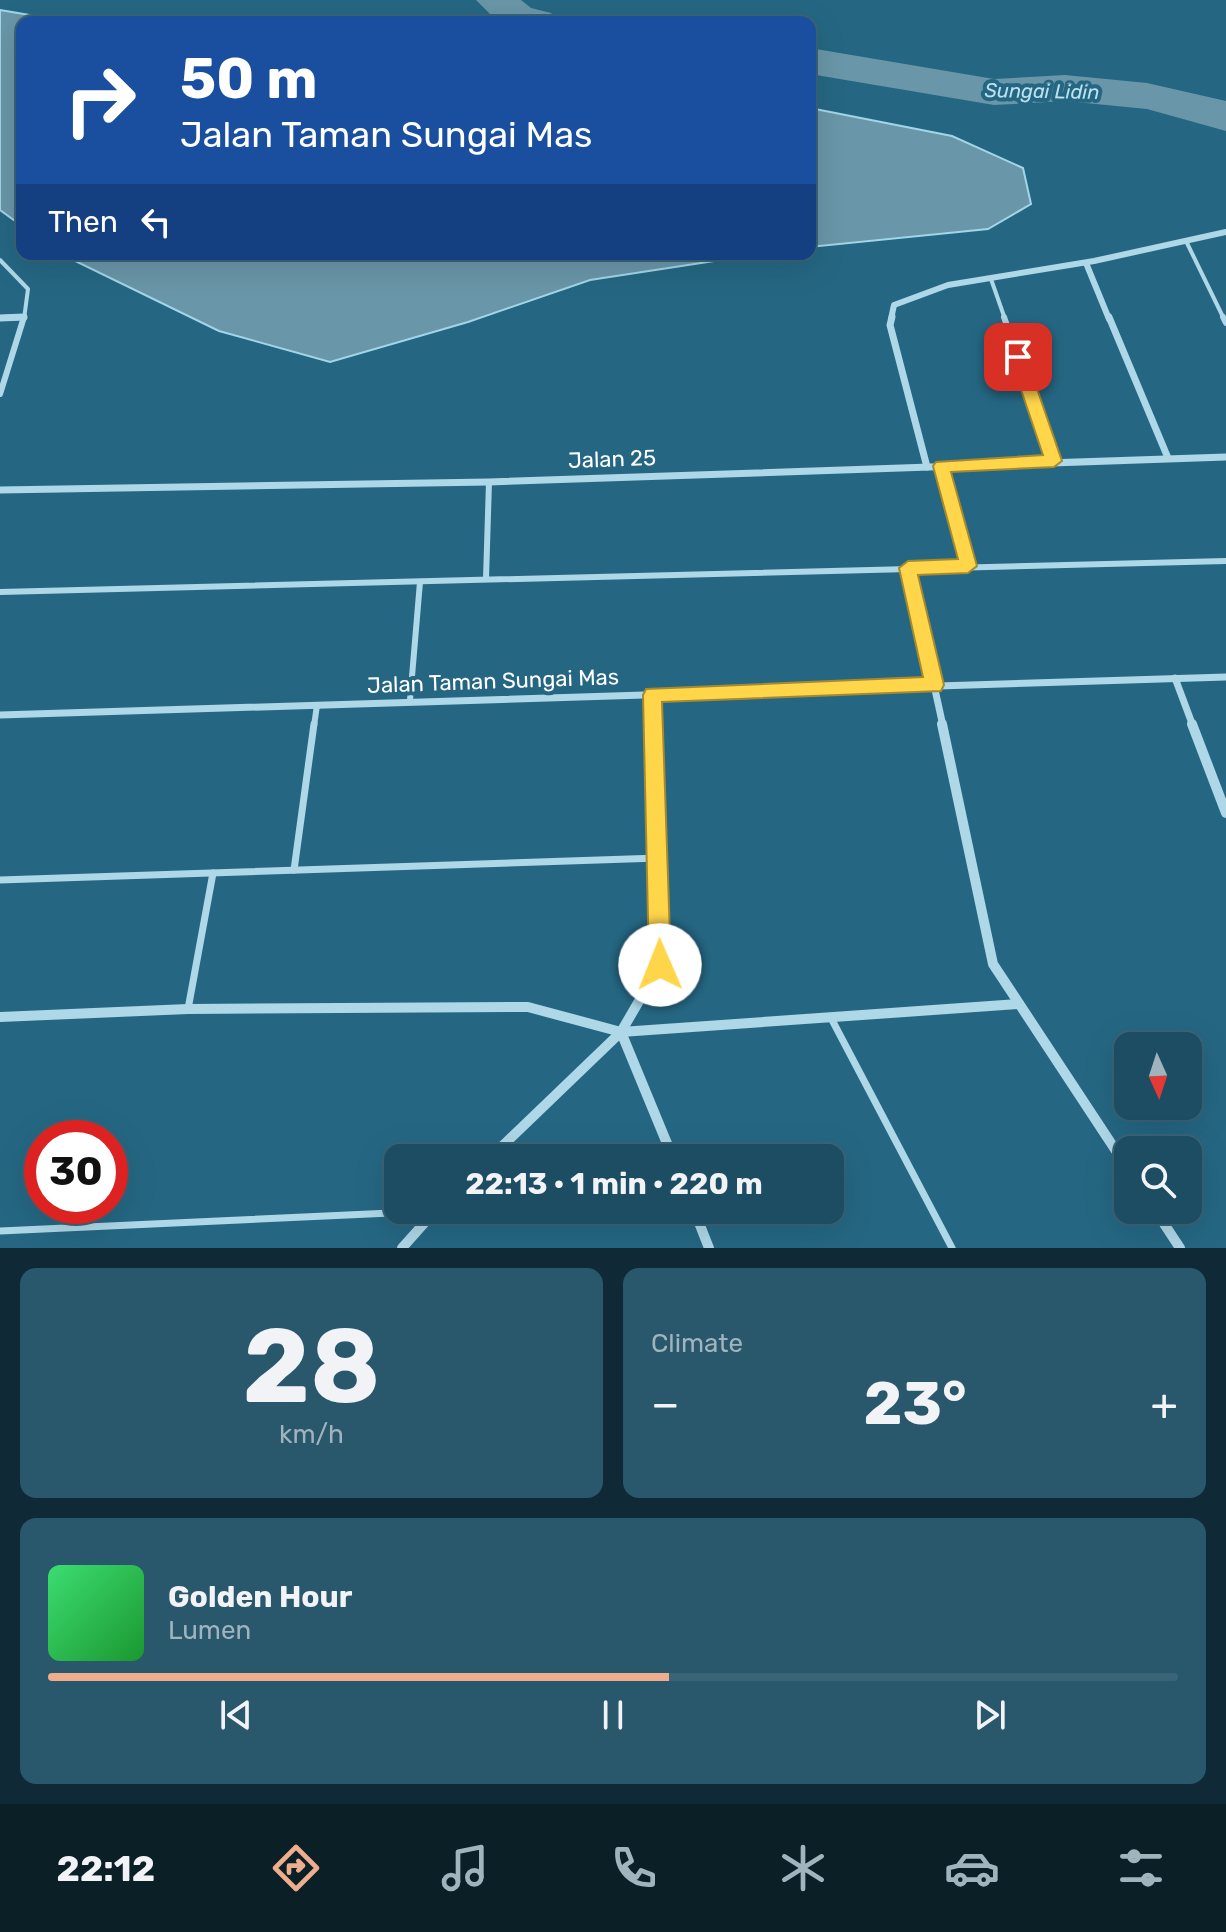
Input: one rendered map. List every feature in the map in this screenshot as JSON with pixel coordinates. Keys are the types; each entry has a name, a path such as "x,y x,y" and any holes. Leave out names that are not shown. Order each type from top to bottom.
{"street":[{"path":"927,467 890,325 894,305 917,295 1086,263 1226,232"},
{"path":"1086,263 1168,458"},
{"path":"0,318 24,317"},
{"name":"Jalan 25","path":"0,490 489,482 1226,457"},
{"name":"Jalan Taman Sungai Mas","path":"0,715 1226,677"},
{"path":"1175,678 1226,813"},
{"path":"934,685 993,964 1114,1148"},
{"path":"505,1144 621,1032 660,965 652,695"},
{"path":"0,1017 188,1009 528,1007 621,1032 1019,1004"},
{"path":"621,1032 667,1144"},
{"path":"402,1248 423,1224"},
{"path":"700,1224 709,1248"},
{"path":"1164,1224 1180,1248"}],"lane":[{"path":"1186,241 1226,323"},
{"path":"0,260 28,289 28,305 0,394"},
{"path":"991,279 1054,461"},
{"path":"941,466 968,566"},
{"path":"486,579 489,482"},
{"path":"0,592 1226,561"},
{"path":"908,568 934,685"},
{"path":"410,700 420,582"},
{"path":"294,870 317,705"},
{"path":"0,880 659,858"},
{"path":"188,1009 213,873"},
{"path":"831,1017 952,1248"},
{"path":"0,1231 384,1212"}],"water":[{"path":"0,10 36,16 16,16 16,222 0,210"},
{"path":"816,109 952,136 1023,168 1031,204 988,229 816,246"},
{"path":"73,260 721,260 590,280 468,322 330,362 219,331"}],"waterway":[{"name":"Sungai Lidin","path":"496,0 516,16"},
{"name":"Sungai Lidin","path":"816,62 994,92 1065,88 1147,96 1216,112 1226,118"}],"route":[{"path":"660,965 652,695 934,685 908,568 968,566 941,466 1054,461 1018,357"}]}
